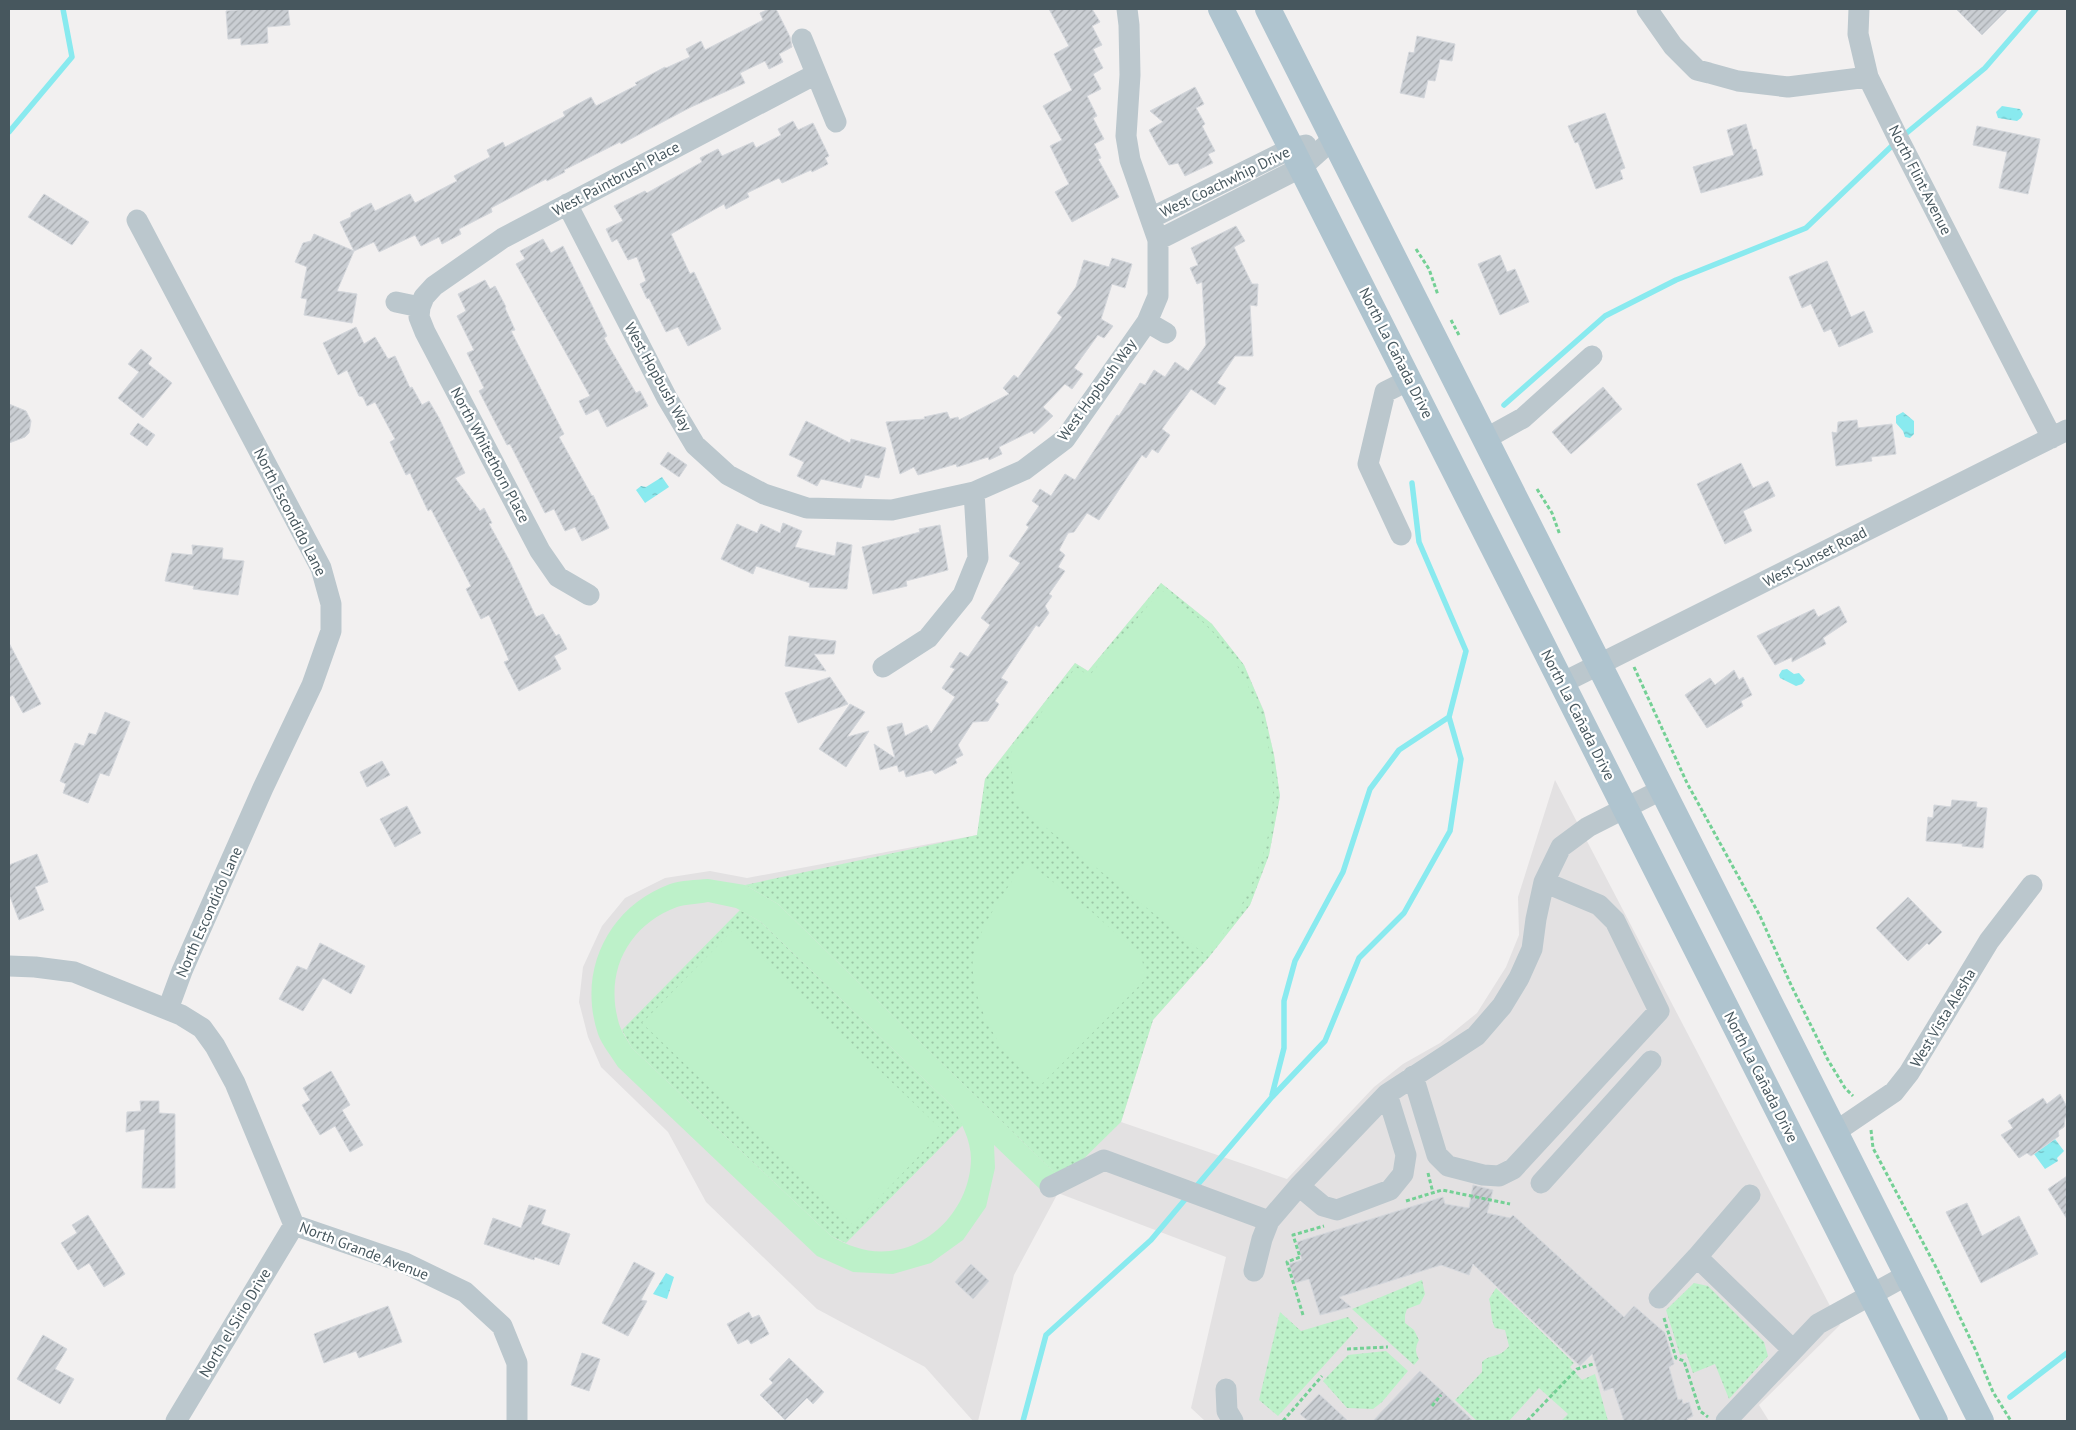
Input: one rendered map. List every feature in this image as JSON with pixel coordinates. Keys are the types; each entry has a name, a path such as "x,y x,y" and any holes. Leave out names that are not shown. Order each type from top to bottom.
{"main road":[{"name":"North La Cañada Drive","path":"1221,9 1935,1421"},
{"path":"1268,9 1980,1421"}],"street":[{"name":"West Hopbush Way","path":"567,204 670,404 695,445 728,475 764,494 808,508 892,510 974,492 1024,470 1065,439 1147,322 1158,296 1158,240 1130,160 1126,136 1130,75 1127,9"},
{"path":"1647,9 1693,77 1788,87 1868,76"},
{"name":"North Flint Avenue","path":"1859,9 1858,34 1868,76 1899,140 2060,434"},
{"path":"802,39 836,122"},
{"name":"West Paintbrush Place","path":"422,302 434,286 503,238 816,74"},
{"name":"West Coachwhip Drive","path":"1158,240 1297,158 1333,139"},
{"name":"West Coachwhip Drive","path":"1151,218 1297,158"},
{"name":"North Escondido Lane","path":"138,220 321,568 330,604 331,631 312,685 255,806 182,971 175,1012"},
{"path":"396,302 422,302"},
{"name":"North Whitethorn Place","path":"422,302 419,317 425,332 540,551 558,577 589,595"},
{"path":"1147,322 1166,333"},
{"path":"1485,440 1523,418 1592,356"},
{"path":"1401,535 1368,464 1385,392 1409,380"},
{"name":"West Sunset Road","path":"1562,683 2060,434"},
{"path":"884,667 928,638 963,595 978,558 974,492"},
{"path":"1254,1270 1269,1221 1299,1186 1388,1094 1476,1036 1502,1006 1532,948 1544,882 1561,847 1588,827 1661,790"},
{"path":"1413,1076 1437,1155 1448,1166 1483,1175 1499,1176 1513,1169 1659,1011 1616,921 1599,905 1544,882"},
{"name":"West Vista Alesha","path":"1835,1132 1894,1092 1909,1073 1989,942 2032,885"},
{"name":"North Grande Avenue","path":"9,966 74,972 175,1012 202,1028 221,1056 235,1084 294,1225 405,1263 465,1292 502,1326 517,1363 517,1421"},
{"path":"1541,1183 1650,1061"},
{"path":"1299,1186 1323,1206 1337,1210 1390,1190 1403,1174 1406,1155 1388,1094"},
{"path":"1050,1187 1104,1160 1269,1221"},
{"path":"1662,1308 1697,1257 1750,1196"},
{"name":"North el Sirio Drive","path":"176,1421 294,1225"},
{"path":"1697,1257 1793,1350"},
{"path":"1726,1421 1818,1324 1907,1275"},
{"path":"1226,1389 1227,1411 1234,1421"}],"path":[{"path":"1627,650 1687,783 1760,916 1806,1018 1816,1033 1828,1060 1845,1088 1856,1100 1871,1130 1873,1148 1937,1269 1976,1351 1993,1392 2011,1421"},
{"path":"1442,1190 1510,1204"},
{"path":"1288,1231 1293,1236"},
{"path":"1300,1258 1288,1262 1303,1315"},
{"path":"1662,1308 1676,1358 1684,1362 1700,1411 1713,1421"},
{"path":"1347,1349 1388,1347"},
{"path":"1527,1421 1577,1369 1593,1364"},
{"path":"1282,1421 1322,1376"},
{"path":"1432,1406 1441,1395"}],"shaded area":[{"path":"1161,583 1212,624 1244,665 1264,711 1274,755 1280,796 1269,855 1250,905 1209,957 1153,1020 1121,1122 1287,1179 1374,1087 1403,1064 1440,1043 1477,1013 1506,967 1519,935 1518,897 1555,780 1840,1325 1759,1405 1769,1421 1205,1421 1191,1408 1226,1257 1058,1193 1014,1275 978,1421 973,1421 925,1367 817,1309 706,1202 668,1132 601,1067 588,1037 579,1002 583,967 602,926 625,898 665,878 710,871 747,878 977,835 985,779 1075,663 1088,671"}],"green space":[{"path":"1161,583 1212,624 1244,665 1264,712 1274,755 1280,796 1269,855 1250,905 1209,957 1153,1020 1121,1122 1062,1180 778,904 745,885 977,835 985,779 1075,663 1088,671"},
{"path":"1161,590 1201,620 1221,642 1234,661 1246,681 1263,726 1272,773 1273,797 1271,820 1260,864 1237,912 1207,956 1015,803 1010,754 1076,667 1089,676"},
{"path":"1026,861 1091,911 1142,957 1145,980 1039,1087 1018,1066 992,1032 980,1006 973,968 974,952 986,923"},
{"path":"708,879 745,885 778,904 1056,1174 1041,1190 994,1145 995,1168 986,1207 963,1240 931,1263 893,1274 853,1272 817,1256 618,1067 598,1034 593,1010 592,987 595,965 603,944 614,925 630,908 648,894 674,883","holes":["708,902 736,908 761,922 952,1106 965,1131 971,1152 968,1180 961,1200 949,1218 934,1232 917,1243 897,1250 877,1251 852,1246 831,1236 632,1048 620,1027 615,1002 615,984 618,967 634,937 660,915 684,905"]},
{"path":"740,910 761,922 952,1106 963,1125 846,1243 831,1236 632,1048 622,1030"},
{"path":"733,930 943,1131 853,1225 642,1023"},
{"path":"1422,1280 1425,1294 1420,1304 1407,1309 1405,1315 1405,1323 1414,1330 1419,1340 1416,1350 1419,1359 1414,1365 1352,1309"},
{"path":"1694,1283 1708,1286 1764,1342 1768,1356 1729,1399 1715,1364 1693,1373 1686,1353 1680,1355 1666,1310"},
{"path":"1496,1288 1574,1363 1570,1367 1582,1380 1595,1374 1608,1421 1561,1421 1568,1414 1539,1388 1509,1421 1477,1421 1455,1400 1482,1372 1482,1362 1485,1359 1502,1353 1509,1346 1505,1330 1495,1328 1492,1321 1489,1299"},
{"path":"1280,1312 1301,1331 1348,1317 1358,1328 1278,1416 1259,1400"},
{"path":"1386,1351 1408,1371 1382,1402 1373,1409 1347,1408 1323,1381 1348,1355"}],"water":[{"path":"2002,106 2020,109 2023,114 2021,118 2017,121 1998,118 1996,112"},
{"path":"1903,412 1914,421 1914,434 1910,438 1905,437 1903,431 1896,423 1896,416"},
{"path":"662,477 669,487 645,503 636,490 641,486 646,487"},
{"path":"1787,669 1794,674 1799,673 1805,680 1802,684 1796,686 1780,678 1779,675 1782,670"},
{"path":"2055,1139 2064,1151 2057,1158 2058,1161 2045,1169 2034,1154"},
{"path":"666,1273 674,1277 667,1299 653,1294"}],"building":[{"path":"288,9 290,25 267,27 268,43 241,45 241,38 228,39 226,11"},
{"path":"769,9 776,9 790,37 792,47 779,54 783,62 769,69 765,61 740,73 745,83 691,107 491,208 492,212 459,229 461,234 442,244 439,237 421,246 415,235 379,252 374,242 354,251 340,222 351,217 351,213 371,203 375,211 410,194 415,203 457,181 454,176 490,157 487,150 503,142 505,147 565,116 563,112 591,97 596,106 637,85 635,83 665,67 690,57 686,49 701,41 705,50 763,20 760,13"},
{"path":"1049,9 1092,9 1100,22 1092,26 1102,45 1093,49 1103,68 1093,74 1101,89 1087,96 1097,116 1093,118 1104,139 1094,144 1101,158 1098,159 1119,197 1072,222 1055,192 1069,184 1050,146 1062,140 1043,106 1072,90 1054,54 1069,46"},
{"path":"1956,9 2008,9 1982,35"},
{"path":"1417,36 1455,44 1452,61 1440,59 1435,81 1428,80 1424,98 1400,93 1409,52 1414,53"},
{"path":"1195,87 1204,104 1196,108 1205,124 1202,126 1215,151 1208,154 1213,163 1185,176 1178,163 1169,165 1157,145 1149,130 1163,122 1150,111"},
{"path":"1605,113 1625,168 1620,170 1623,179 1596,189 1578,142 1575,143 1568,126"},
{"path":"793,121 798,130 813,123 829,156 825,158 828,164 782,183 779,178 747,193 749,197 726,209 724,204 671,234 690,274 694,272 721,329 688,346 678,327 666,332 649,298 647,299 640,284 646,281 637,257 628,260 617,239 612,242 606,229 623,221 614,206 645,191 647,193 702,162 700,158 718,149 722,156 753,142 756,148 781,135 778,129"},
{"path":"1746,124 1753,150 1756,149 1763,175 1701,193 1693,167 1734,155 1727,130"},
{"path":"1977,126 2040,139 2028,194 1999,188 2007,152 1973,145"},
{"path":"44,194 89,222 72,245 28,217"},
{"path":"1236,226 1245,241 1234,247 1252,284 1258,284 1257,306 1250,305 1253,356 1235,356 1217,383 1226,388 1215,405 1191,389 1162,429 1170,435 1158,453 1152,449 1146,458 1142,455 1099,520 1087,513 1074,532 1068,533 1059,550 1065,555 1058,567 1065,571 1049,594 1052,596 1045,606 1049,613 1039,627 1036,625 1001,678 1008,682 995,701 999,704 988,721 973,722 958,745 963,755 955,759 957,763 935,774 932,770 906,777 904,770 899,772 897,765 880,770 874,744 895,758 887,727 902,723 905,736 927,725 931,733 955,697 942,688 955,669 950,667 960,652 968,657 990,625 981,618 1020,563 1009,556 1029,527 1026,525 1039,506 1032,501 1040,489 1051,496 1065,474 1075,480 1140,383 1145,385 1154,370 1165,377 1175,362 1188,371 1206,345 1202,282 1197,284 1190,268 1198,265 1191,248"},
{"path":"314,234 354,251 337,291 357,294 352,323 304,315 307,299 301,298 307,267 295,262 303,243 311,241"},
{"path":"543,239 551,253 563,246 607,336 604,338 636,393 640,391 648,406 607,427 598,409 586,415 579,401 590,396 516,264 525,259 520,251"},
{"path":"1500,255 1507,272 1515,269 1529,302 1500,315 1478,264"},
{"path":"1112,258 1132,264 1125,288 1112,284 1101,319 1113,326 1104,338 1098,335 1074,368 1083,374 1072,389 1065,384 1043,407 1053,416 1034,434 1032,431 999,447 1002,454 989,460 988,457 957,467 956,464 918,475 914,467 900,474 886,422 925,419 924,417 947,412 950,419 958,417 959,420 1009,394 1003,388 1014,375 1018,378 1062,317 1057,313 1076,287 1084,260 1109,267"},
{"path":"1827,261 1851,317 1864,311 1873,332 1839,347 1831,329 1824,332 1811,304 1802,308 1789,277"},
{"path":"485,280 490,289 495,286 506,307 515,330 511,331 564,434 559,437 593,495 609,528 582,541 575,527 565,531 554,509 545,513 510,444 507,445 479,391 484,388 467,353 474,350 457,316 466,311 458,294"},
{"path":"356,327 364,344 375,337 388,359 395,356 410,388 412,387 422,405 429,401 465,473 455,478 480,511 484,508 492,523 489,524 509,560 536,617 543,614 556,636 559,634 567,649 554,656 561,669 519,691 504,662 509,660 489,615 481,619 466,589 471,586 431,509 428,511 410,473 406,475 390,442 395,439 375,402 367,406 363,397 359,396 347,370 338,375 323,343"},
{"path":"141,349 152,358 148,364 172,383 143,418 118,398 139,372 128,364"},
{"path":"1603,387 1622,409 1571,454 1552,432"},
{"path":"9,404 26,411 31,421 29,433 25,437 9,443"},
{"path":"1857,420 1858,428 1892,424 1896,454 1871,457 1872,461 1836,466 1832,432 1837,433 1838,422"},
{"path":"806,421 850,443 851,439 886,448 879,478 865,475 861,488 821,479 817,486 797,476 804,462 789,455"},
{"path":"138,423 155,435 147,446 130,434"},
{"path":"668,452 687,465 679,477 660,464"},
{"path":"1741,463 1753,488 1768,481 1775,496 1743,511 1752,531 1725,544 1697,484"},
{"path":"783,523 802,531 795,547 835,556 837,542 852,545 847,589 809,587 810,583 756,566 753,574 721,559 737,524 757,533 761,524 780,533"},
{"path":"940,525 948,570 906,581 907,586 873,594 862,547 920,532 919,529"},
{"path":"192,545 223,548 222,559 244,561 238,595 193,589 194,586 165,581 172,553 193,555"},
{"path":"1839,606 1847,622 1823,638 1826,644 1792,662 1792,657 1775,665 1757,636 1814,609 1818,617"},
{"path":"789,636 836,641 834,654 814,654 826,671 785,666"},
{"path":"9,643 41,704 23,713 13,695 9,697"},
{"path":"1734,670 1739,680 1743,677 1752,695 1741,701 1743,706 1707,728 1685,695 1710,678 1715,685"},
{"path":"830,677 848,704 798,723 785,693"},
{"path":"850,704 865,712 847,737 869,731 846,767 819,749"},
{"path":"105,712 130,722 109,776 100,773 88,803 63,793 66,784 60,781 75,743 84,746 89,733 96,735"},
{"path":"382,761 390,775 367,787 360,772"},
{"path":"1952,800 1977,802 1976,807 1987,808 1983,848 1962,846 1963,844 1926,841 1928,817 1933,818 1934,805 1951,807"},
{"path":"407,806 421,833 395,847 380,819"},
{"path":"37,854 48,882 35,887 44,910 19,920 9,894 9,865"},
{"path":"1908,897 1942,932 1908,961 1876,928"},
{"path":"320,943 365,966 351,994 323,978 303,1011 279,999 297,966 307,970"},
{"path":"331,1071 350,1105 342,1110 363,1145 350,1152 335,1126 320,1135 302,1105 310,1100 303,1088"},
{"path":"2060,1094 2067,1107 2067,1117 2065,1118 2064,1127 2058,1131 2059,1136 2031,1156 2027,1153 2019,1158 2001,1135 2013,1128 2008,1121 2043,1098 2047,1104"},
{"path":"140,1101 159,1101 159,1113 175,1114 175,1188 142,1188 145,1129 126,1132 127,1112 141,1111"},
{"path":"2067,1176 2067,1219 2048,1189"},
{"path":"1473,1185 1493,1190 1487,1213 1510,1218 1513,1215 1624,1317 1634,1306 1665,1333 1674,1364 1669,1367 1678,1400 1682,1399 1683,1404 1689,1402 1693,1416 1687,1419 1688,1421 1624,1421 1613,1388 1604,1391 1592,1354 1580,1366 1473,1264 1469,1275 1441,1265 1339,1297 1351,1307 1320,1315 1309,1279 1295,1283 1289,1264 1302,1260 1297,1242 1443,1197 1445,1204 1469,1208"},
{"path":"1967,1203 1982,1236 2019,1216 2038,1254 1981,1283 1946,1212"},
{"path":"529,1205 546,1210 541,1224 570,1234 559,1265 535,1257 534,1260 484,1244 493,1218 521,1228"},
{"path":"88,1215 125,1274 104,1287 89,1263 78,1270 61,1243 77,1233 72,1225"},
{"path":"634,1262 655,1273 641,1300 647,1301 628,1336 602,1323"},
{"path":"971,1264 989,1281 973,1299 955,1282"},
{"path":"388,1306 402,1342 359,1358 356,1351 324,1363 314,1334"},
{"path":"749,1312 752,1318 759,1315 769,1334 751,1344 748,1339 738,1344 727,1324"},
{"path":"43,1335 67,1349 55,1369 74,1379 60,1404 17,1379"},
{"path":"582,1353 600,1359 589,1391 571,1385"},
{"path":"789,1358 824,1392 813,1404 807,1398 785,1420 760,1395 773,1383 769,1379"},
{"path":"1420,1371 1444,1393 1473,1421 1373,1421"},
{"path":"1319,1394 1348,1421 1308,1421 1300,1414"}],"waterway":[{"path":"9,132 72,57 63,9"},
{"path":"1903,136 1985,68 2036,9"},
{"path":"1504,405 1605,316 1676,280 1806,228 1896,142"},
{"path":"1194,1189 1272,1097 1325,1041 1359,958 1404,913 1450,831 1461,759 1449,717 1466,651 1419,542 1412,483"},
{"path":"1272,1095 1284,1048 1284,1001 1295,961 1343,872 1370,789 1399,750 1449,717"},
{"path":"1023,1421 1046,1335 1151,1240 1188,1196"},
{"path":"2010,1397 2067,1353"}]}
